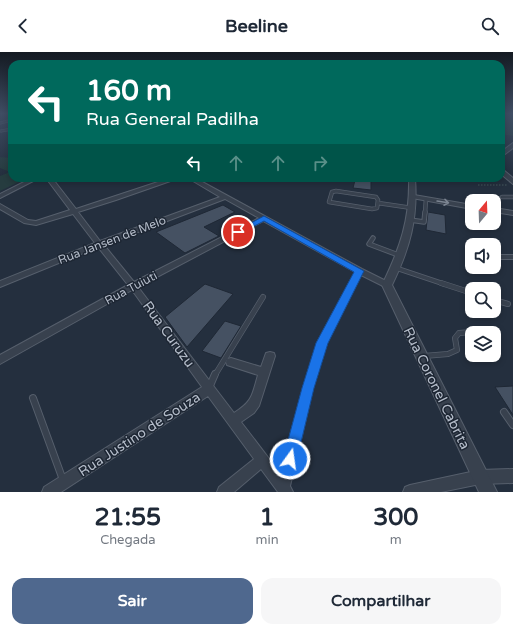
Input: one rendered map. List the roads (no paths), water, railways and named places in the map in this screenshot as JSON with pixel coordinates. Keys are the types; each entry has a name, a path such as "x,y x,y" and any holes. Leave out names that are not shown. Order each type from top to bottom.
{"street":[{"path":"505,152 513,145"},
{"path":"505,176 511,184"},
{"path":"0,196 28,182"},
{"name":"Rua Curuzu","path":"52,182 133,286 284,490"},
{"path":"0,206 26,222 31,223 74,211 164,182"},
{"path":"198,182 387,285 408,240 414,197 412,182"},
{"name":"Rua Jansen de Melo","path":"0,284 99,244 225,197"},
{"path":"414,197 465,206"},
{"path":"501,211 513,213"},
{"name":"Rua Tuiuti","path":"0,360 133,286 264,218"},
{"path":"502,257 513,257"},
{"path":"284,490 308,388 322,343 359,271"},
{"name":"Rua Coronel Cabrita","path":"387,285 484,485"},
{"path":"233,421 250,410 255,402 266,373 270,356"},
{"path":"231,362 266,373"},
{"name":"Rua Justino de Souza","path":"49,492 209,388"},
{"path":"224,492 262,460"},
{"path":"410,492 484,485 513,476"}],"lane":[{"path":"336,191 376,197 378,203 378,208 372,209 331,202 328,200 332,192 336,191"},
{"path":"502,197 513,197"},
{"path":"410,220 424,222 426,199"},
{"path":"378,203 412,208"},
{"path":"373,238 369,244 401,256"},
{"path":"395,268 465,291"},
{"path":"209,388 218,369 263,297"},
{"path":"501,302 508,304"},
{"path":"421,356 448,354 457,350 455,338 459,333 465,333"},
{"path":"33,398 64,483"},
{"path":"504,412 513,425"}]}
